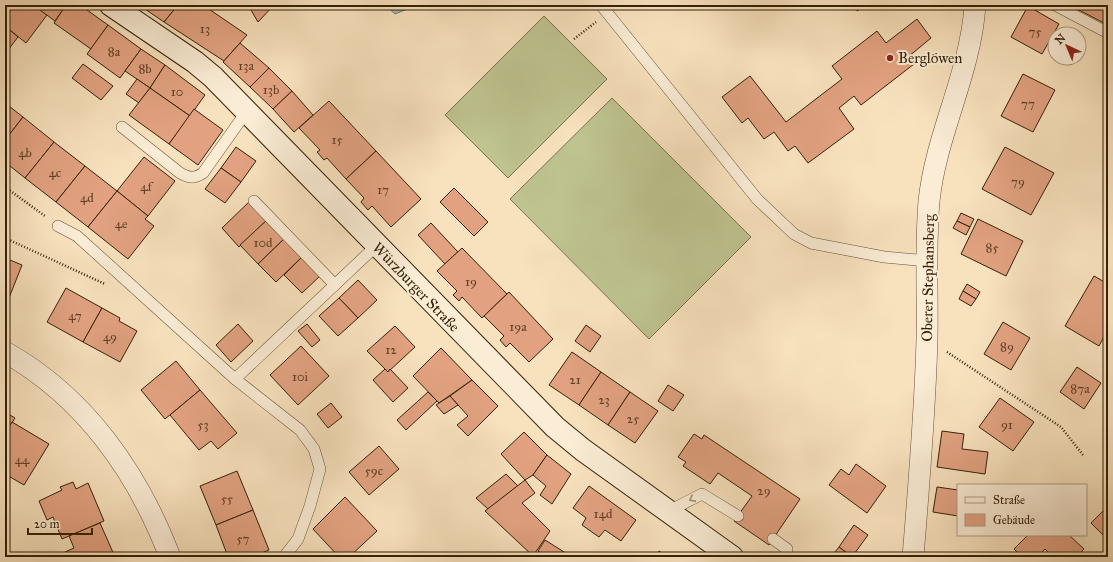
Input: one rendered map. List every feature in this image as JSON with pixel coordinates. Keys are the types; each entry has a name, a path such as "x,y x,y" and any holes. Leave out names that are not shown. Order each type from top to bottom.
{"street":[{"name":"Würzburger Straße","path":"111,5 195,62 247,111 376,246 554,427 582,450 732,557"},
{"name":"Oberer Stephansberg","path":"913,557 924,427 929,201 940,147 964,65 974,21 975,5"},
{"path":"5,352 40,374 64,394 100,430 139,489 158,526 170,557"}],"lane":[{"path":"601,5 756,199 794,234 811,243 884,257 928,260"},
{"path":"1055,5 1108,33"},
{"path":"122,127 180,173 187,177 196,177 203,173 247,111"},
{"path":"254,201 335,285"},
{"path":"58,226 77,236 235,379 300,430 314,449 320,469 310,506 298,539 284,557"},
{"path":"235,379 376,246"},
{"path":"667,512 702,494 738,516"},
{"path":"773,539 787,549 786,557"}],"path":[{"path":"854,5 859,12"},
{"path":"5,187 58,226"},
{"path":"5,238 120,291 133,287"},
{"path":"927,338 1061,427 1083,455"}],"green space":[{"path":"544,16 607,79 508,178 445,115"},
{"path":"612,98 751,237 649,339 510,199"}],"water":[{"path":"385,5 417,5 395,14"}],"building":[{"path":"14,5 34,5 47,15 26,43 5,26 5,17"},
{"path":"44,5 66,5 55,21 40,10"},
{"path":"66,5 80,5 108,25 91,49 54,23"},
{"path":"139,5 178,5 164,22"},
{"path":"178,5 203,5 247,35 224,61 164,22"},
{"path":"248,5 274,5 258,22"},
{"path":"1079,5 1108,5 1108,16 1104,23 1077,9"},
{"path":"1028,6 1059,24 1058,26 1047,26 1047,45 1042,54 1011,37"},
{"path":"917,19 931,38 908,57 914,64 861,105 854,96 839,108 854,129 808,163 795,146 788,151 774,132 764,139 748,118 742,123 722,97 750,76 786,122 842,79 832,66 877,31 886,43"},
{"path":"108,25 141,49 120,78 87,54"},
{"path":"5,26 18,37 5,54"},
{"path":"240,43 269,68 250,87 223,62"},
{"path":"141,49 165,65 150,88 125,71"},
{"path":"83,64 113,86 101,100 72,78"},
{"path":"165,65 205,95 190,116 150,88"},
{"path":"269,68 292,91 273,109 250,87"},
{"path":"1023,74 1055,90 1033,132 1001,116"},
{"path":"137,79 150,88 139,103 126,94"},
{"path":"150,88 190,116 169,144 129,115"},
{"path":"292,91 313,115 294,132 273,109"},
{"path":"329,101 376,151 346,179 327,158 324,160 317,152 320,150 299,128"},
{"path":"5,103 23,117 5,140"},
{"path":"194,109 223,130 198,165 169,144"},
{"path":"23,117 54,142 25,178 5,162 5,140"},
{"path":"54,142 85,166 56,202 25,178"},
{"path":"236,147 256,161 241,182 221,168"},
{"path":"1005,147 1054,173 1031,215 982,189"},
{"path":"376,151 421,199 391,227 372,206 368,210 361,202 364,198 346,179"},
{"path":"144,157 175,181 148,216 117,191"},
{"path":"85,166 117,191 88,227 56,202"},
{"path":"221,168 241,182 225,203 205,189"},
{"path":"454,188 488,222 474,236 440,202"},
{"path":"117,191 148,216 145,219 154,226 128,259 88,227"},
{"path":"250,201 268,219 239,247 222,228"},
{"path":"961,213 974,219 970,227 957,221"},
{"path":"268,219 285,238 258,264 240,245"},
{"path":"978,219 1023,241 1006,276 961,254"},
{"path":"957,221 970,227 966,235 953,228"},
{"path":"431,223 458,252 445,264 418,235"},
{"path":"285,238 303,256 276,282 258,264"},
{"path":"462,248 507,294 482,318 462,297 459,301 453,295 457,291 437,271"},
{"path":"303,256 321,275 302,293 284,275"},
{"path":"5,258 22,265 9,298 5,297"},
{"path":"1094,276 1108,284 1108,329 1099,346 1065,326"},
{"path":"358,280 377,300 358,318 339,298"},
{"path":"967,284 980,292 976,299 963,291"},
{"path":"66,288 102,308 83,342 47,322"},
{"path":"963,291 976,299 971,306 959,299"},
{"path":"509,292 553,339 529,362 510,343 506,347 500,340 504,336 484,316"},
{"path":"339,298 358,318 338,336 319,316"},
{"path":"102,308 120,318 119,321 137,331 120,362 83,342"},
{"path":"1003,322 1030,338 1011,370 984,354"},
{"path":"238,324 253,341 231,362 216,345"},
{"path":"307,324 320,340 312,347 298,331"},
{"path":"586,325 601,336 590,352 575,341"},
{"path":"395,326 415,347 388,372 367,351"},
{"path":"301,346 329,376 298,405 270,375"},
{"path":"441,348 472,380 439,403 413,376"},
{"path":"572,352 601,372 579,405 549,385"},
{"path":"176,361 200,390 165,419 141,390"},
{"path":"1077,367 1101,383 1084,409 1060,392"},
{"path":"385,369 388,372 390,369 408,388 393,402 373,380"},
{"path":"601,372 630,392 608,425 579,405"},
{"path":"472,380 498,406 468,436 457,425 468,416 450,396"},
{"path":"668,385 684,395 673,411 658,401"},
{"path":"200,390 237,433 218,449 211,441 199,450 170,415"},
{"path":"428,392 437,401 406,430 397,420"},
{"path":"630,392 658,411 635,443 608,425"},
{"path":"450,396 458,405 444,414 436,405"},
{"path":"1000,398 1034,422 1013,451 979,427"},
{"path":"331,403 342,417 328,428 317,414"},
{"path":"5,412 15,418 5,434"},
{"path":"12,422 49,444 24,485 5,474 5,434"},
{"path":"942,431 964,434 962,449 988,452 985,474 937,467"},
{"path":"524,432 547,455 533,475 525,480 501,454"},
{"path":"694,434 702,439 704,435 800,499 769,545 734,521 752,496 718,473 710,484 683,466 686,462 678,457"},
{"path":"379,446 399,469 369,495 349,472"},
{"path":"547,455 571,474 552,504 540,495 546,486 533,475"},
{"path":"856,464 886,486 867,513 829,485 841,469 849,475"},
{"path":"237,471 253,510 216,525 200,486"},
{"path":"506,474 518,486 488,509 476,498"},
{"path":"525,480 535,493 522,503 550,531 533,556 485,511"},
{"path":"73,482 76,489 88,483 104,521 62,539 53,517 47,520 39,501 62,490 60,487"},
{"path":"589,486 636,520 621,541 605,530 599,537 582,525 586,518 573,508"},
{"path":"937,487 957,490 957,516 933,512"},
{"path":"345,497 377,531 349,557 339,557 313,529"},
{"path":"1105,509 1108,512 1108,540 1091,523"},
{"path":"253,510 269,550 252,557 228,557 216,525"},
{"path":"100,523 115,557 67,557 65,552 74,548 69,536"},
{"path":"854,525 868,535 852,557 839,547"},
{"path":"1027,536 1070,536 1084,549 1076,557 1053,557 1045,549 1037,557 1022,557 1014,549"},
{"path":"545,540 572,557 548,557 538,551"},
{"path":"839,547 852,557 831,557"},
{"path":"659,551 668,557 655,557"}],"place":[{"name":"Berglöwen","path":"890,58"}]}
